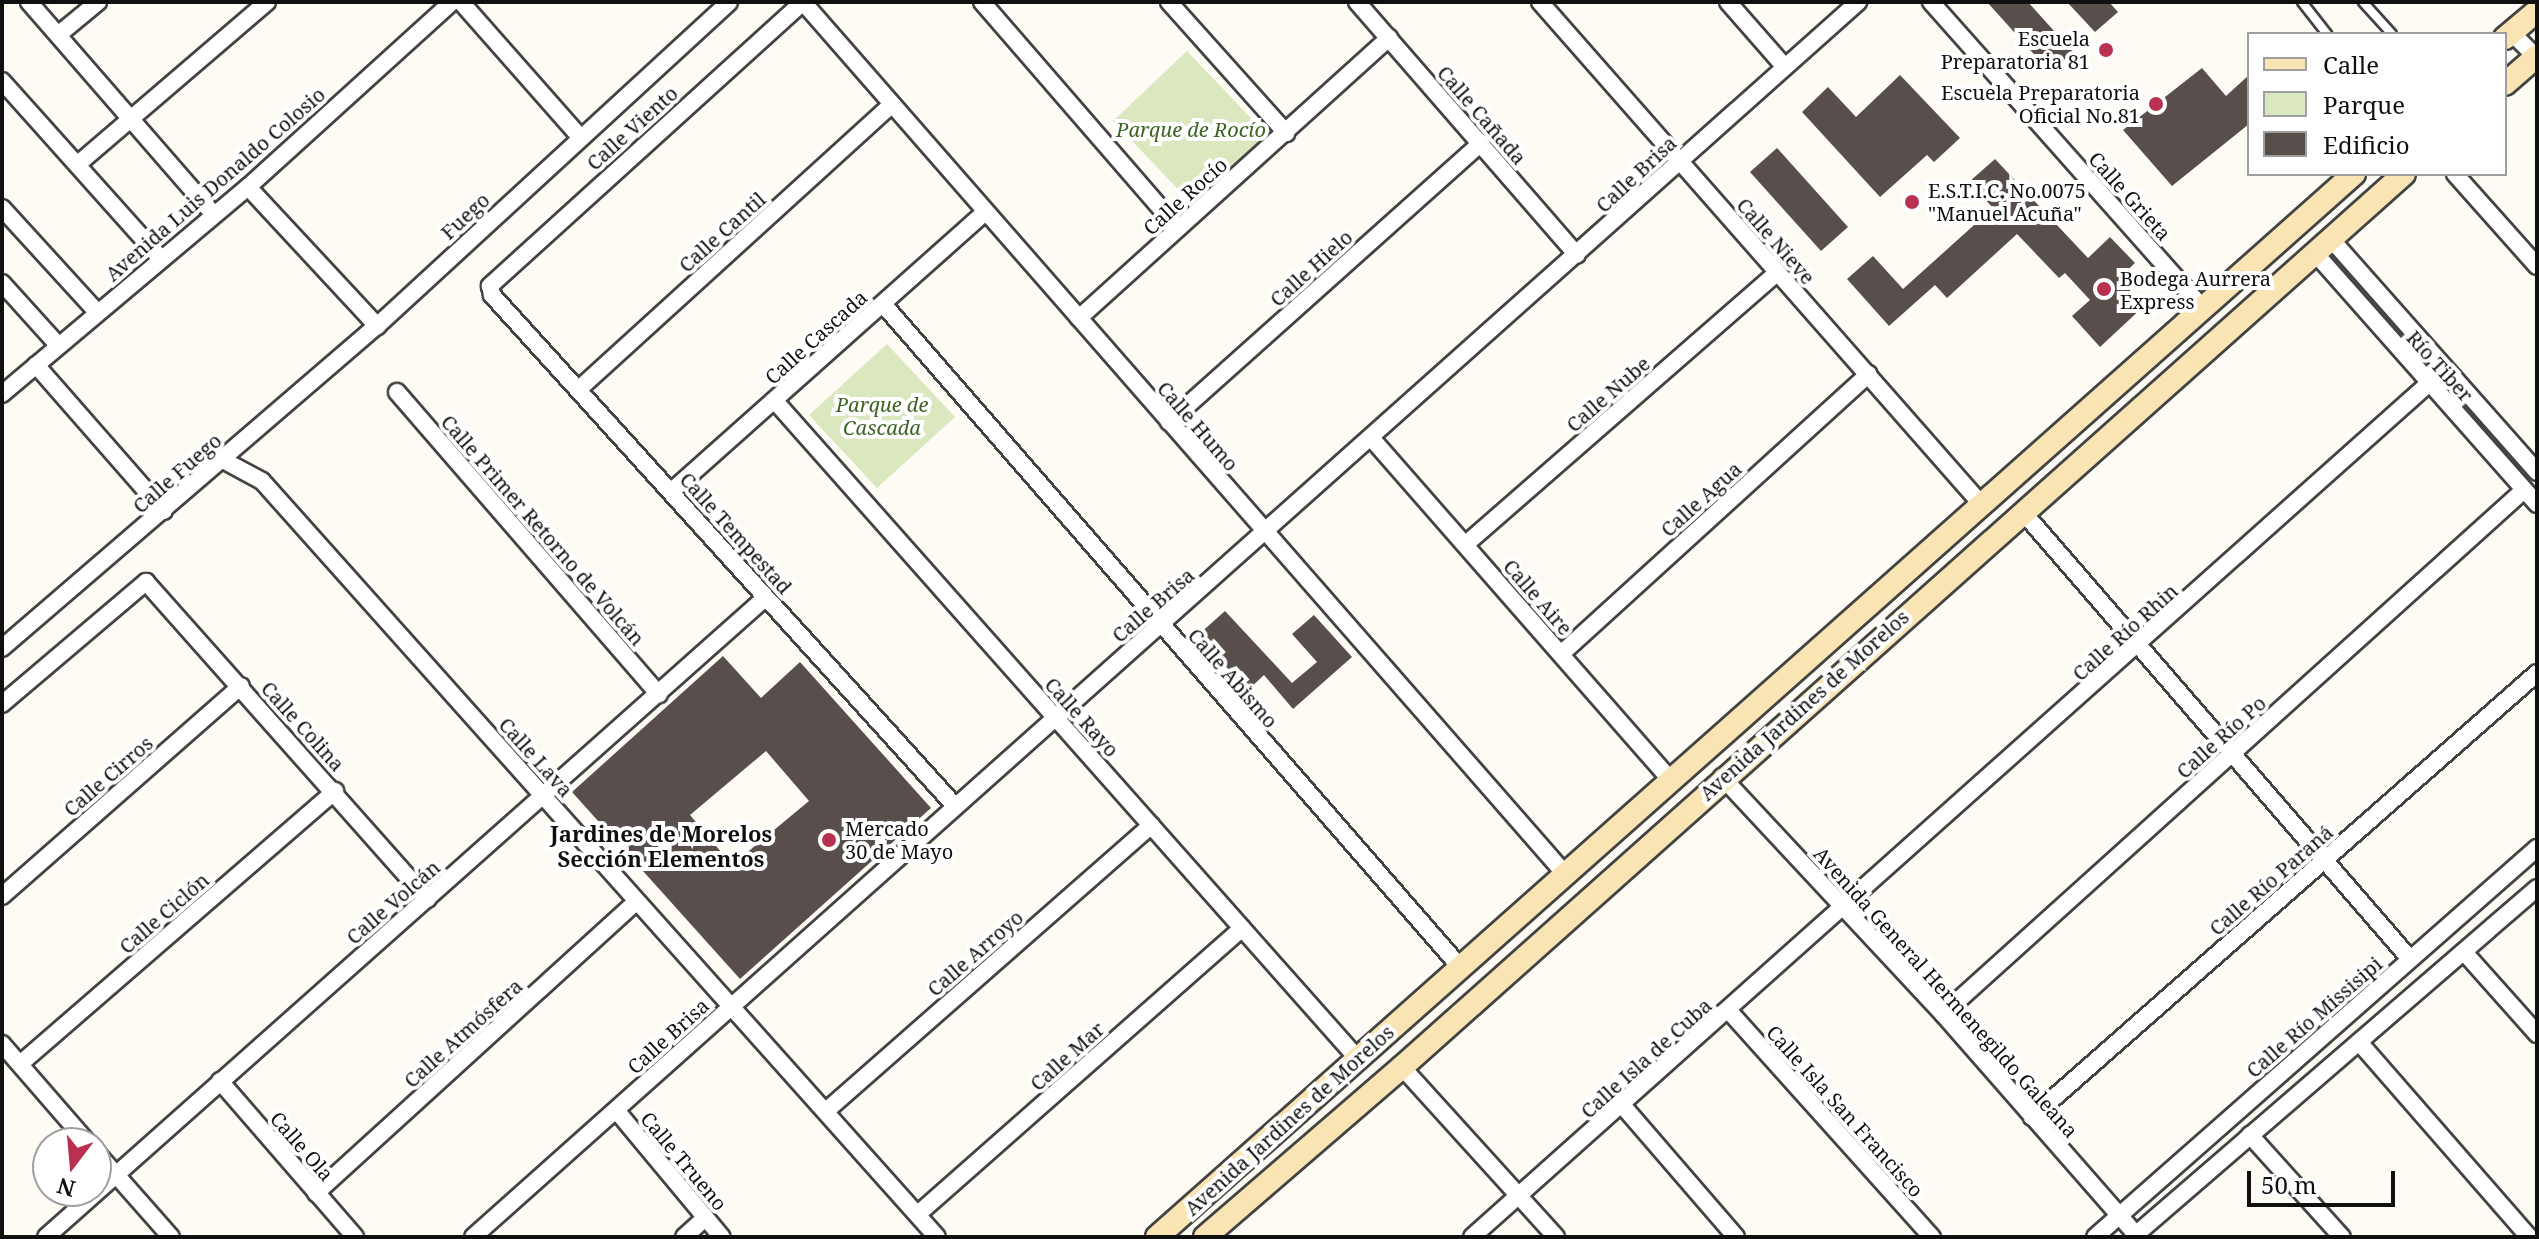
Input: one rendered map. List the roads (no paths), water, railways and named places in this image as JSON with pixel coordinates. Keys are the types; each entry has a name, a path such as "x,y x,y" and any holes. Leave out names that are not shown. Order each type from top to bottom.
{"main road":[{"path":"2508,35 2537,11"},
{"path":"2507,82 2537,57"},
{"name":"Avenida Jardines de Morelos","path":"1157,1237 2352,176"},
{"name":"Avenida Jardines de Morelos","path":"1205,1237 1402,1067 1722,777 2402,176"},
{"path":"2100,401 2124,424"},
{"path":"1617,829 1637,854"},
{"path":"1418,1006 1441,1032"}],"street":[{"path":"29,2 214,215"},
{"path":"58,35 98,2"},
{"path":"78,164 267,2"},
{"path":"461,2 579,136"},
{"name":"Fuego","path":"377,326 579,136 729,2"},
{"name":"Calle Humo","path":"803,2 1265,535 1565,874"},
{"name":"Calle Viento","path":"490,286 803,2"},
{"path":"982,2 1178,228"},
{"path":"1169,2 1286,133"},
{"name":"Calle Cañada","path":"1357,2 1577,255"},
{"name":"Calle Nieve","path":"1540,2 1983,506"},
{"path":"1728,2 1784,66"},
{"name":"Calle Brisa","path":"473,1237 955,806 1373,440 1858,2"},
{"name":"Calle Grieta","path":"1931,2 2204,309"},
{"name":"Avenida Luis Donaldo Colosio","path":"2,394 248,187 445,4"},
{"path":"2508,35 2537,57"},
{"name":"Calle Rocío","path":"1079,318 1389,38"},
{"path":"2,81 161,259"},
{"name":"Calle Cantil","path":"579,389 891,105"},
{"name":"Calle Hielo","path":"1169,422 1481,143"},
{"path":"2457,176 2537,266"},
{"path":"248,187 377,326"},
{"path":"2,208 97,312"},
{"name":"Calle Cascada","path":"672,491 985,212"},
{"name":"Río Tiber","path":"2323,246 2428,384 2537,504"},
{"name":"Río Tiber","path":"2323,246 2537,472"},
{"name":"Calle Nube","path":"1466,544 1777,273"},
{"path":"2,283 58,345"},
{"name":"Calle Tempestad","path":"490,286 955,806"},
{"name":"Calle Abismo","path":"883,304 1160,626 1461,968"},
{"name":"Calle Fuego","path":"2,648 377,326"},
{"path":"36,365 164,511"},
{"name":"Calle Agua","path":"1561,654 1869,374"},
{"name":"Calle Río Rhin","path":"1846,907 2138,648 2428,384"},
{"name":"Calle Primer Retorno de Volcán","path":"397,392 659,694"},
{"name":"Calle Rayo","path":"775,401 1358,1059"},
{"path":"2473,433 2489,419"},
{"name":"Calle Aire","path":"1373,440 1672,782"},
{"name":"Calle Lava","path":"223,460 262,481 937,1237"},
{"name":"Calle Río Po","path":"1943,1014 2524,490"},
{"path":"2023,512 2231,756 2325,858 2410,959"},
{"name":"Calle Colina","path":"2,704 146,582 335,791 427,899"},
{"name":"Calle Volcán","path":"46,1237 766,597"},
{"name":"Calle Río Paraná","path":"2032,1117 2537,673"},
{"name":"Calle Cirros","path":"2,896 241,686"},
{"name":"Avenida General Hermenegildo Galeana","path":"1722,777 1943,1014 2135,1236"},
{"name":"Calle Ciclón","path":"20,1064 335,791"},
{"name":"Calle Arroyo","path":"826,1111 1151,825"},
{"name":"Calle Río Missisipi","path":"2095,1237 2537,848"},
{"path":"2135,1236 2537,888"},
{"name":"Calle Atmósfera","path":"316,1193 636,902"},
{"name":"Calle Isla de Cuba","path":"1472,1237 1846,907"},
{"name":"Calle Mar","path":"918,1214 1242,928"},
{"path":"2464,952 2537,1034"},
{"name":"Calle Isla San Francisco","path":"1729,1011 1932,1237"},
{"path":"2359,1042 2529,1237"},
{"path":"2,1044 74,1127"},
{"path":"1402,1067 1556,1237"},
{"path":"2288,1067 2305,1086"},
{"name":"Calle Ola","path":"220,1081 355,1237"},
{"path":"1623,1106 1736,1237"},
{"name":"Calle Trueno","path":"616,1110 722,1237"},
{"path":"2250,1135 2342,1237"},
{"path":"112,1171 171,1237"},
{"path":"684,1237 705,1218"}],"lane":[{"path":"2302,2 2325,32"},
{"path":"2363,2 2390,32"}],"place":[{"name":"Escuela Preparatoria 81","path":"2106,50"},
{"name":"Escuela Preparatoria Oficial No.81","path":"2156,104"},
{"name":"E.S.T.I.C. No.0075 \"Manuel Acuña\"","path":"1912,202"},
{"name":"Bodega Aurrera Express","path":"2104,289"},
{"name":"Mercado 30 de Mayo","path":"829,840"}],"district":[{"name":"Jardines de Morelos Sección Elementos","path":"661,846"}],"park label":[{"name":"Parque de Rocío","path":"1191,129"},
{"name":"Parque de Cascada","path":"882,416"}]}
